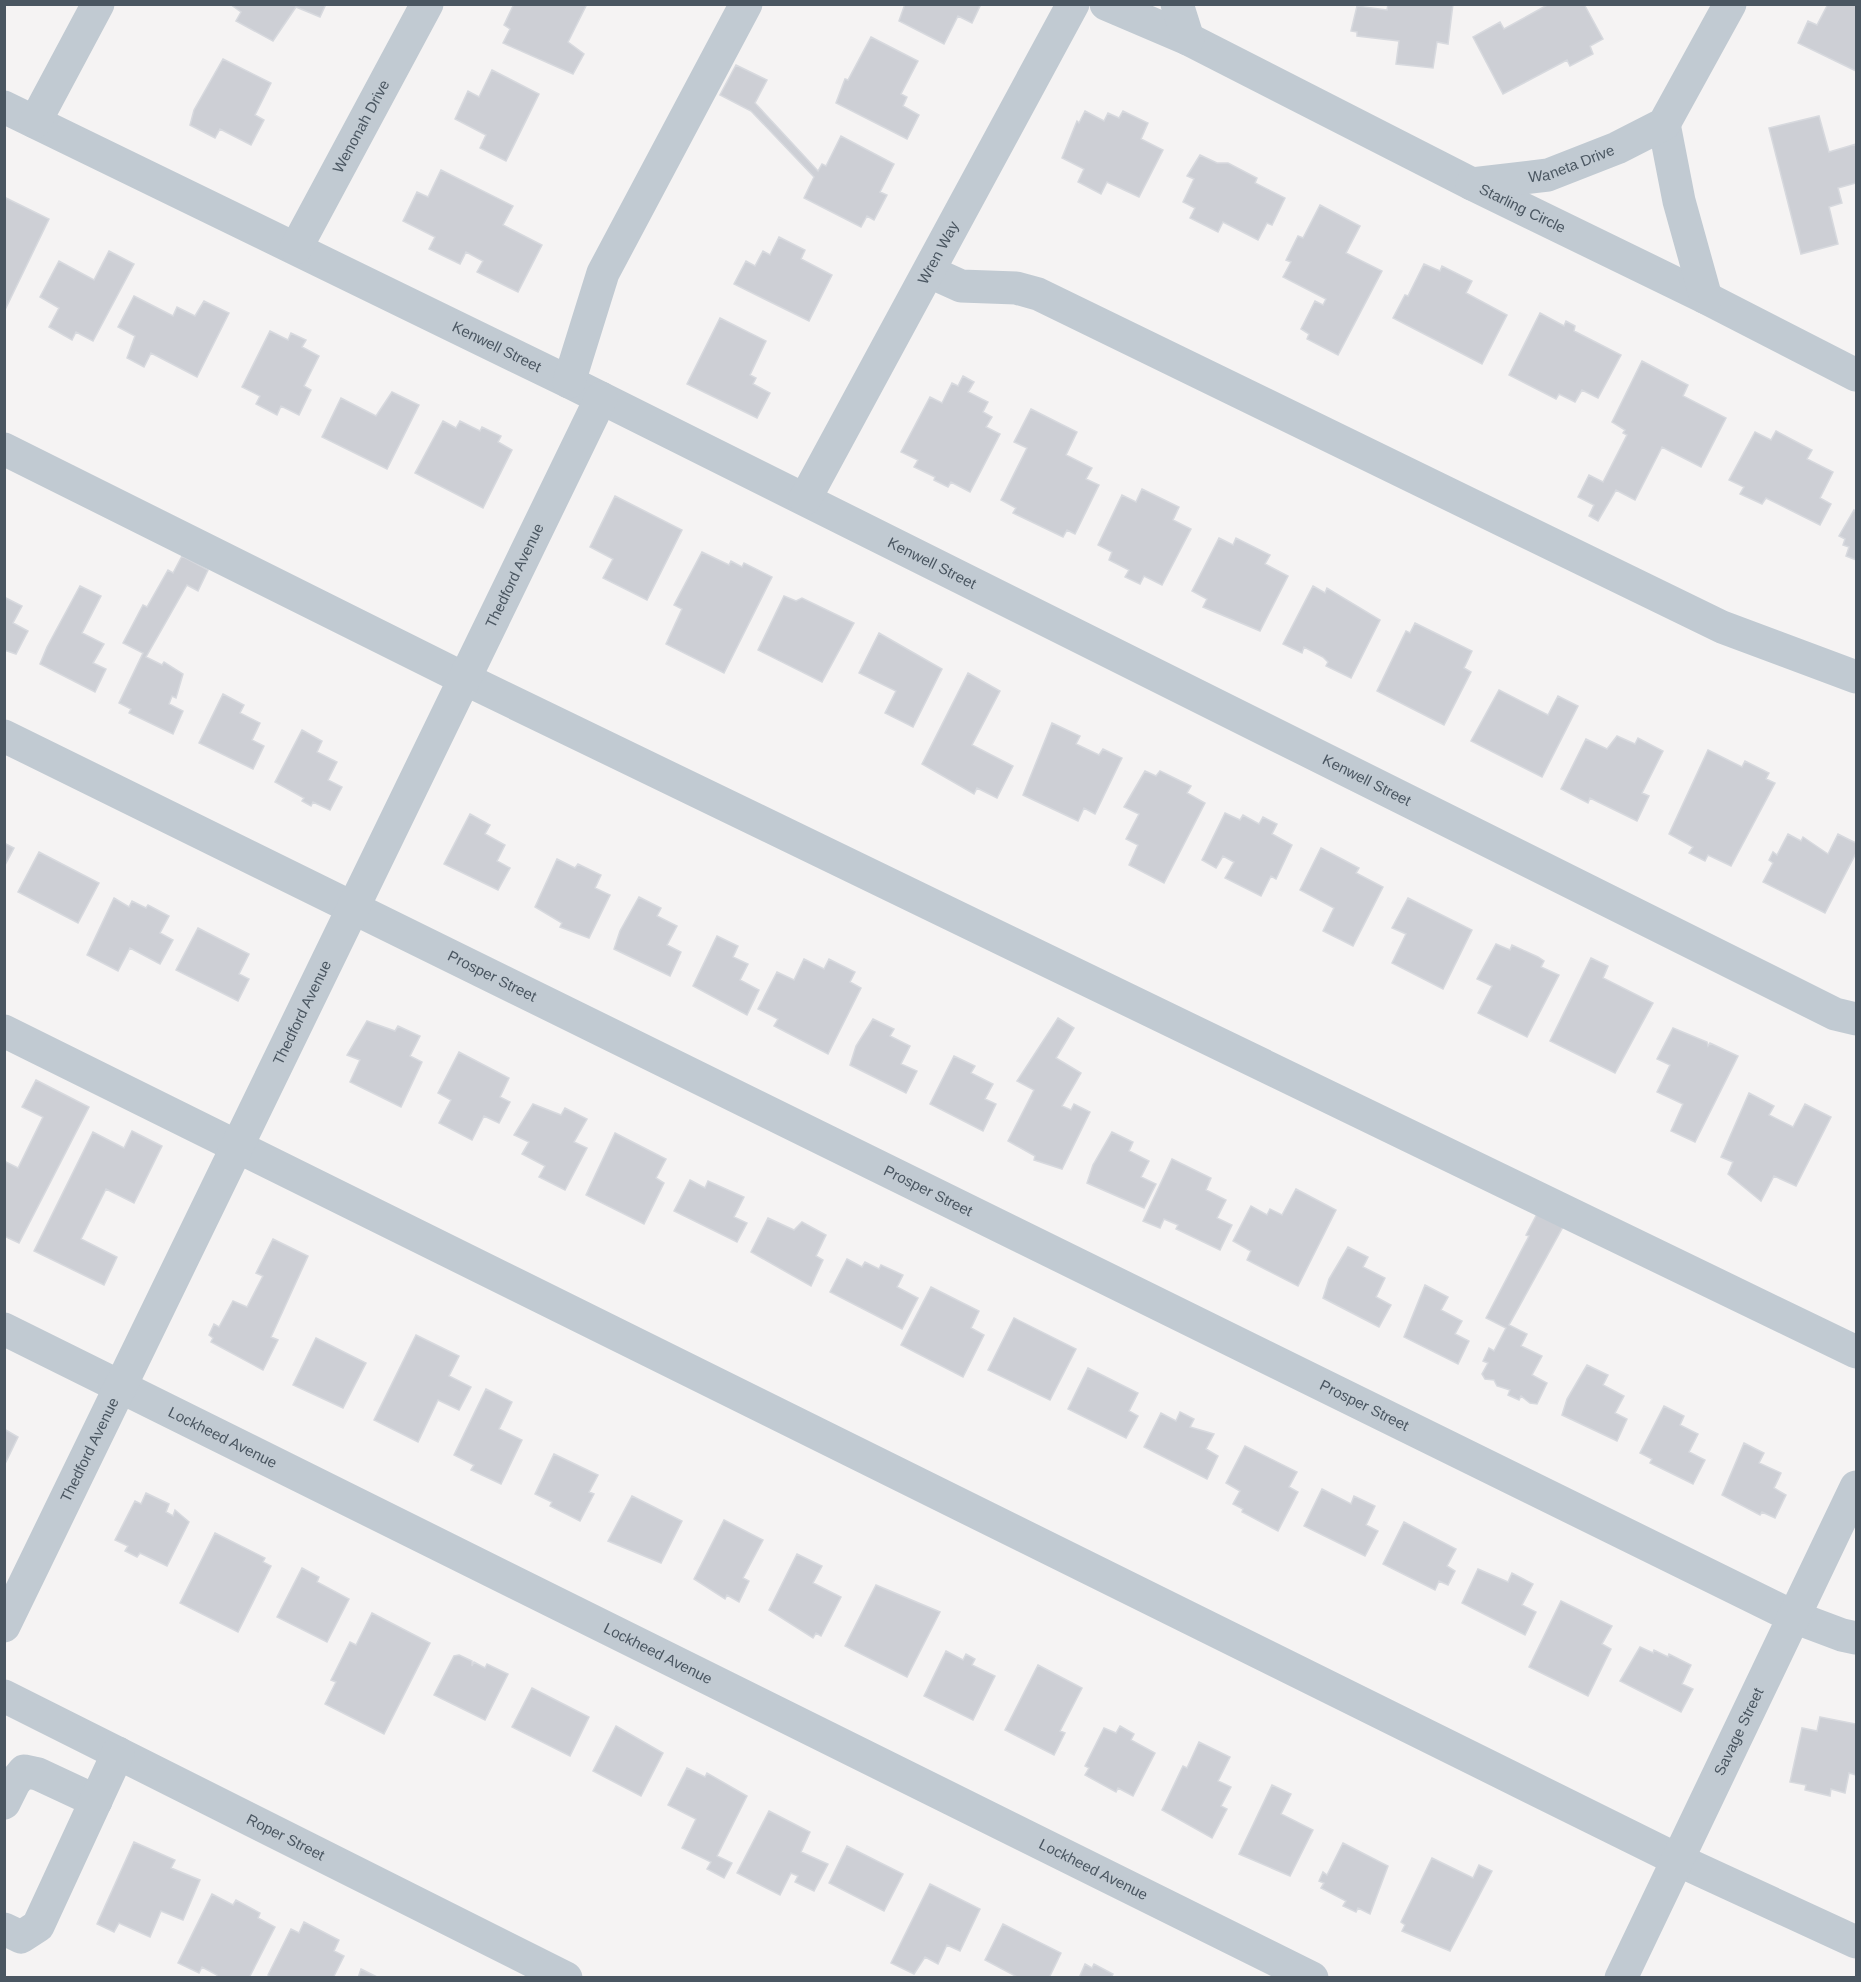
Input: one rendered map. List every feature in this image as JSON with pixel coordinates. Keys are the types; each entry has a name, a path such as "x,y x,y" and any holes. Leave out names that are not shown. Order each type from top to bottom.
{"street":[{"path":"35,122 98,4"},
{"name":"Wenonah Drive","path":"296,248 426,4"},
{"path":"569,382 603,273 746,4"},
{"name":"Wren Way","path":"805,500 1073,4"},
{"name":"Starling Circle","path":"1106,4 1188,39 1472,184 1706,298 1857,375"},
{"path":"1177,4 1188,39"},
{"path":"1706,298 1679,201 1664,124 1730,4"},
{"name":"Kenwell Street","path":"4,107 569,382 1849,1023"},
{"name":"Waneta Drive","path":"1472,184 1548,175 1617,148 1664,124"},
{"path":"930,272 961,286 1016,288 1038,294 1722,627 1857,677"},
{"name":"Thedford Avenue","path":"4,1626 601,398"},
{"path":"4,449 465,679 1857,1352"},
{"name":"Prosper Street","path":"4,736 1794,1617 1842,1635 1857,1638"},
{"path":"4,1032 1678,1860 1857,1942"},
{"name":"Lockheed Avenue","path":"4,1329 1312,1977"},
{"name":"Savage Street","path":"1621,1977 1857,1487"},
{"name":"Roper Street","path":"4,1696 566,1977"},
{"path":"4,1929 21,1937 38,1926 118,1753"},
{"path":"4,1803 14,1783 24,1771 38,1774 96,1801"}],"building":[{"path":"230,4 326,4 320,17 296,7 273,41 236,21 241,12"},
{"path":"511,4 587,4 568,42 584,54 573,74 503,43 510,29 504,25 513,6"},
{"path":"905,4 981,4 972,23 958,16 944,44 899,21"},
{"path":"1388,4 1453,4 1448,44 1437,42 1433,68 1396,64 1399,41 1357,36 1357,32 1351,31 1357,6 1387,10"},
{"path":"1549,4 1584,4 1603,39 1590,46 1593,54 1570,66 1567,60 1503,94 1473,37 1500,22 1504,29"},
{"path":"1828,4 1856,4 1856,71 1798,43 1808,21 1817,25"},
{"path":"871,37 918,61 901,94 907,97 903,106 919,115 907,139 836,103 845,79 848,80"},
{"path":"223,59 271,83 255,115 264,120 251,145 220,129 215,138 190,125 194,110"},
{"path":"736,65 767,80 755,103 818,171 822,164 826,166 841,136 894,164 880,192 887,195 874,220 867,216 861,227 804,198 814,177 751,111 720,95"},
{"path":"492,70 539,94 506,161 480,148 486,135 455,119 468,91 479,97"},
{"path":"1085,111 1104,121 1108,113 1119,118 1123,111 1148,123 1141,139 1163,150 1139,197 1107,182 1101,194 1078,182 1084,169 1062,158 1077,121 1079,123"},
{"path":"1819,116 1829,152 1856,144 1856,183 1838,188 1842,203 1829,207 1838,244 1801,254 1769,128"},
{"path":"1200,155 1217,163 1228,163 1257,178 1255,183 1285,198 1272,225 1267,223 1258,240 1223,222 1218,232 1190,218 1195,208 1183,202 1194,179 1187,176"},
{"path":"441,170 513,206 503,225 542,245 518,292 477,272 483,261 466,252 460,264 429,249 435,237 403,221 417,192 428,197"},
{"path":"4,197 49,219 4,312"},
{"path":"1320,205 1360,226 1346,253 1382,271 1338,355 1307,339 1309,334 1301,329 1315,301 1323,305 1326,299 1283,277 1291,262 1286,260 1298,236 1303,238"},
{"path":"779,237 805,250 801,259 832,275 809,321 734,284 746,261 755,266 763,251 770,255"},
{"path":"109,251 134,264 93,341 76,332 72,340 49,327 59,308 40,297 59,261 94,280"},
{"path":"1424,264 1440,271 1442,266 1472,281 1466,293 1507,315 1482,364 1393,318 1405,295 1408,296"},
{"path":"134,296 173,316 177,307 195,316 204,301 229,313 197,377 151,353 144,367 127,358 135,336 118,327"},
{"path":"1540,313 1564,326 1566,321 1575,326 1574,331 1621,355 1598,398 1582,390 1575,402 1559,394 1556,399 1509,375"},
{"path":"720,318 766,341 750,375 756,378 753,384 770,393 757,418 687,384"},
{"path":"270,331 288,340 291,333 306,340 302,347 319,356 304,386 311,390 299,415 281,406 277,415 256,404 260,396 242,387"},
{"path":"1642,361 1688,385 1683,396 1726,418 1701,467 1662,447 1635,500 1616,490 1598,521 1589,516 1594,505 1578,497 1589,475 1603,482 1627,435 1623,433 1625,430 1612,422"},
{"path":"963,376 974,382 968,392 988,402 983,412 992,417 986,427 1000,434 970,492 951,482 948,487 934,480 935,477 914,467 918,460 901,452 930,397 942,403 952,383 958,386"},
{"path":"392,392 419,405 387,469 322,437 341,398 376,416"},
{"path":"1031,409 1077,432 1066,455 1092,468 1086,479 1099,485 1075,534 1067,530 1063,537 1013,513 1016,508 1001,500 1027,448 1014,442"},
{"path":"443,421 456,428 460,421 480,431 482,427 501,436 498,442 512,450 483,508 415,473"},
{"path":"1776,431 1812,450 1807,459 1833,472 1820,498 1831,504 1820,525 1766,498 1762,504 1740,494 1744,487 1729,480 1755,432 1771,440"},
{"path":"1142,489 1179,507 1173,520 1191,529 1162,585 1144,576 1140,584 1125,577 1129,570 1109,560 1112,552 1098,545 1122,495 1136,502"},
{"path":"615,496 682,530 647,600 603,578 613,559 590,547"},
{"path":"1854,510 1856,512 1856,560 1846,556 1849,547 1843,545 1845,539 1839,536"},
{"path":"1219,538 1233,545 1236,538 1270,555 1265,564 1288,576 1260,631 1203,607 1207,599 1192,591"},
{"path":"702,552 729,565 731,561 742,567 744,563 772,577 724,673 666,644 682,609 674,605"},
{"path":"182,556 208,570 198,591 187,585 146,657 162,665 164,662 183,674 176,698 172,696 169,704 183,711 173,734 129,713 131,709 119,703 143,653 123,643 143,605 147,607 168,570 173,573"},
{"path":"80,586 101,596 82,633 104,644 93,663 106,669 95,692 40,664"},
{"path":"1313,586 1325,593 1327,588 1380,620 1351,678 1326,666 1328,662 1323,657 1304,647 1302,653 1283,644"},
{"path":"784,596 796,601 802,598 854,623 822,682 758,650"},
{"path":"4,597 22,606 13,623 28,631 16,654 4,650"},
{"path":"1415,623 1472,651 1464,668 1471,672 1444,725 1377,691 1406,631 1410,633"},
{"path":"879,633 942,669 913,727 885,713 896,691 859,673"},
{"path":"968,673 1000,691 972,745 1013,766 997,798 977,788 974,794 922,764"},
{"path":"1499,690 1548,715 1558,696 1578,706 1542,777 1471,741"},
{"path":"223,694 244,705 240,713 260,723 252,740 264,746 253,769 199,743"},
{"path":"1052,723 1080,736 1076,744 1099,755 1103,749 1122,758 1095,814 1084,808 1078,821 1023,795"},
{"path":"302,730 322,741 317,752 337,762 328,780 342,787 330,810 313,802 311,806 302,801 304,798 275,782"},
{"path":"1617,736 1635,744 1638,738 1663,751 1642,793 1649,796 1637,821 1590,798 1588,803 1561,789 1586,739 1607,749"},
{"path":"1708,750 1742,767 1745,761 1769,773 1766,779 1775,783 1731,866 1708,855 1705,861 1689,853 1693,847 1669,834"},
{"path":"1145,771 1156,776 1160,771 1191,786 1187,793 1205,803 1164,883 1129,865 1138,845 1126,839 1139,814 1124,807"},
{"path":"1225,813 1240,820 1243,815 1259,824 1263,817 1277,824 1272,834 1292,845 1276,879 1271,876 1261,896 1225,878 1234,862 1223,856 1216,868 1202,860"},
{"path":"470,814 490,825 485,834 505,845 497,861 510,868 498,890 444,864"},
{"path":"1788,834 1801,841 1803,837 1828,854 1838,834 1856,843 1856,853 1825,913 1763,882 1773,863 1769,860 1773,852 1777,855"},
{"path":"4,843 14,848 4,867"},
{"path":"1321,848 1359,868 1356,873 1383,887 1353,946 1323,931 1334,908 1300,890"},
{"path":"39,852 99,883 78,923 18,892"},
{"path":"557,859 575,868 578,864 601,875 595,888 610,895 589,938 560,927 562,923 535,907"},
{"path":"639,897 661,908 657,916 677,926 667,945 681,952 670,976 614,949 620,931"},
{"path":"114,898 129,907 132,901 146,908 148,905 169,916 160,933 173,940 160,964 130,948 118,971 87,955"},
{"path":"1408,898 1472,930 1443,989 1392,963 1406,934 1392,928"},
{"path":"198,928 249,954 239,974 249,979 238,1001 176,970"},
{"path":"717,936 738,946 733,957 748,964 740,980 759,990 747,1015 693,986"},
{"path":"1496,944 1510,950 1512,945 1538,957 1544,961 1541,967 1559,975 1527,1037 1478,1013 1492,986 1477,979"},
{"path":"1591,958 1608,966 1603,978 1653,1003 1615,1073 1550,1041"},
{"path":"804,959 824,969 829,959 855,972 850,982 861,988 828,1054 774,1026 778,1019 758,1009 777,972 794,980"},
{"path":"1058,1018 1074,1028 1056,1058 1081,1073 1062,1106 1071,1110 1074,1104 1090,1112 1062,1169 1034,1160 1035,1156 1008,1141 1034,1090 1017,1081"},
{"path":"873,1019 894,1029 890,1036 910,1046 901,1064 917,1071 906,1093 850,1065 856,1046"},
{"path":"367,1021 395,1031 398,1026 420,1036 410,1056 422,1062 401,1107 350,1082 360,1060 347,1055"},
{"path":"1673,1028 1707,1042 1708,1046 1710,1043 1738,1056 1695,1142 1671,1131 1683,1104 1657,1092 1670,1065 1657,1059"},
{"path":"459,1052 509,1078 500,1097 510,1102 499,1123 484,1116 472,1140 439,1123 451,1100 438,1093"},
{"path":"954,1056 975,1066 971,1073 993,1084 985,1099 996,1104 983,1131 930,1104"},
{"path":"36,1080 89,1107 19,1243 4,1236 4,1161 18,1168 43,1117 22,1107"},
{"path":"1749,1093 1774,1106 1769,1115 1793,1127 1805,1104 1831,1117 1796,1186 1774,1176 1761,1201 1728,1174 1733,1162 1721,1157"},
{"path":"533,1104 561,1115 565,1108 587,1119 574,1142 587,1148 565,1190 539,1177 545,1166 522,1154 529,1142 514,1135"},
{"path":"132,1131 162,1146 134,1203 106,1189 81,1239 117,1257 104,1285 34,1251 93,1132 124,1148"},
{"path":"1112,1132 1133,1142 1129,1151 1149,1161 1141,1177 1156,1184 1144,1208 1087,1183 1093,1165"},
{"path":"615,1133 666,1159 656,1178 664,1183 644,1224 586,1195"},
{"path":"1172,1159 1211,1178 1206,1190 1226,1200 1217,1218 1232,1225 1220,1250 1176,1229 1178,1225 1164,1219 1160,1228 1143,1221"},
{"path":"690,1180 705,1188 708,1181 744,1197 734,1217 747,1223 737,1242 674,1211"},
{"path":"1296,1189 1336,1210 1298,1286 1247,1260 1251,1251 1233,1241 1251,1206 1267,1215 1270,1209 1282,1215"},
{"path":"1538,1212 1564,1225 1509,1325 1527,1334 1521,1346 1542,1356 1532,1375 1547,1383 1537,1404 1530,1403 1521,1396 1519,1400 1508,1395 1510,1390 1497,1386 1494,1380 1485,1379 1482,1374 1488,1363 1483,1361 1489,1348 1494,1351 1506,1328 1486,1318 1529,1236 1526,1235"},
{"path":"768,1218 794,1230 802,1222 826,1235 816,1256 823,1260 811,1286 751,1252"},
{"path":"273,1239 308,1256 271,1337 278,1340 263,1370 211,1342 213,1338 209,1335 214,1324 219,1327 233,1301 247,1307 263,1276 256,1273"},
{"path":"1348,1247 1368,1257 1363,1267 1385,1278 1376,1297 1391,1305 1379,1327 1323,1298 1329,1279"},
{"path":"847,1259 862,1267 865,1262 879,1269 881,1265 903,1275 897,1287 918,1298 902,1329 830,1292"},
{"path":"1425,1285 1448,1297 1441,1310 1462,1321 1455,1334 1469,1341 1458,1364 1404,1337"},
{"path":"931,1287 979,1311 971,1328 984,1335 963,1377 901,1345"},
{"path":"1014,1318 1076,1349 1050,1400 988,1370"},
{"path":"416,1335 459,1356 449,1376 471,1387 459,1410 438,1400 418,1442 374,1420"},
{"path":"316,1338 366,1363 343,1408 293,1385"},
{"path":"1587,1365 1608,1375 1603,1385 1624,1396 1615,1413 1627,1419 1617,1441 1562,1415 1567,1399"},
{"path":"1088,1368 1138,1393 1129,1411 1138,1416 1126,1438 1068,1409"},
{"path":"486,1389 512,1402 499,1429 522,1440 501,1484 471,1470 474,1465 454,1455"},
{"path":"1664,1406 1684,1416 1680,1425 1698,1434 1689,1452 1705,1460 1693,1484 1650,1463 1652,1459 1640,1453"},
{"path":"1180,1412 1194,1419 1190,1427 1214,1434 1206,1449 1218,1456 1207,1479 1144,1447 1161,1413 1176,1421"},
{"path":"4,1429 18,1437 4,1466"},
{"path":"1744,1443 1764,1453 1759,1463 1781,1473 1774,1488 1786,1495 1775,1518 1762,1512 1760,1515 1722,1495"},
{"path":"1245,1446 1297,1472 1289,1487 1298,1492 1278,1531 1242,1512 1243,1509 1233,1504 1240,1491 1226,1483"},
{"path":"554,1454 598,1475 589,1492 594,1494 580,1521 550,1506 552,1502 535,1494"},
{"path":"1322,1489 1351,1504 1354,1496 1375,1506 1366,1525 1378,1531 1365,1556 1304,1526"},
{"path":"146,1493 169,1504 166,1512 173,1516 175,1510 189,1522 167,1566 140,1553 137,1557 125,1551 128,1546 115,1540 135,1501 141,1504"},
{"path":"632,1496 682,1521 661,1563 608,1541"},
{"path":"724,1520 763,1540 743,1578 749,1581 739,1602 727,1595 725,1599 694,1579"},
{"path":"1404,1522 1456,1549 1447,1566 1455,1571 1448,1585 1439,1581 1435,1590 1383,1564"},
{"path":"215,1533 265,1558 263,1562 271,1566 238,1632 180,1603"},
{"path":"797,1554 822,1566 813,1583 841,1597 821,1636 816,1633 813,1638 769,1610"},
{"path":"302,1568 319,1577 317,1582 349,1599 327,1642 277,1617"},
{"path":"1478,1569 1508,1582 1512,1573 1533,1584 1522,1605 1536,1612 1525,1635 1462,1603"},
{"path":"876,1585 940,1612 907,1677 845,1646"},
{"path":"1561,1601 1612,1626 1602,1644 1611,1649 1588,1696 1529,1667"},
{"path":"372,1613 430,1643 384,1734 325,1704 336,1682 331,1680 350,1642 356,1645"},
{"path":"1640,1647 1653,1653 1654,1650 1668,1657 1669,1654 1691,1665 1682,1684 1693,1689 1681,1712 1620,1681"},
{"path":"946,1651 963,1660 966,1654 975,1659 972,1665 995,1676 973,1720 924,1696"},
{"path":"459,1655 472,1661 472,1666 474,1662 485,1668 487,1664 508,1674 485,1720 434,1695 454,1656"},
{"path":"1038,1665 1082,1688 1060,1731 1065,1733 1054,1755 1005,1730"},
{"path":"532,1688 589,1717 570,1756 512,1727"},
{"path":"1820,1717 1856,1724 1856,1775 1849,1773 1845,1793 1831,1789 1830,1796 1805,1790 1806,1785 1790,1782 1802,1728 1817,1731"},
{"path":"616,1726 663,1753 641,1796 593,1771"},
{"path":"1120,1726 1134,1734 1131,1740 1155,1753 1133,1796 1118,1788 1116,1792 1085,1775 1089,1768 1085,1766 1104,1728 1116,1733"},
{"path":"1199,1742 1230,1757 1218,1781 1231,1787 1221,1806 1227,1809 1212,1838 1162,1810 1183,1766 1187,1768"},
{"path":"687,1768 705,1777 707,1773 747,1796 717,1856 732,1863 724,1878 707,1869 711,1862 682,1848 696,1819 668,1805"},
{"path":"1272,1785 1291,1794 1281,1814 1313,1830 1290,1876 1239,1854"},
{"path":"769,1811 810,1832 801,1852 828,1864 814,1891 795,1882 798,1876 791,1873 780,1895 737,1873"},
{"path":"134,1842 175,1860 171,1868 200,1880 183,1920 161,1911 150,1937 119,1923 114,1932 97,1924"},
{"path":"1343,1843 1388,1866 1370,1914 1358,1908 1356,1912 1343,1906 1346,1901 1321,1888 1324,1883 1319,1881 1323,1872 1327,1875"},
{"path":"847,1846 903,1874 884,1911 829,1883"},
{"path":"1432,1858 1473,1878 1479,1865 1492,1871 1450,1951 1402,1931 1405,1925 1401,1922"},
{"path":"930,1884 980,1909 960,1951 947,1945 938,1964 925,1957 914,1974 891,1963"},
{"path":"212,1894 233,1905 236,1900 260,1913 258,1918 275,1927 249,1978 216,1978 217,1975 202,1967 199,1973 178,1963"},
{"path":"304,1922 339,1940 334,1951 344,1956 333,1978 272,1978 268,1975 291,1929 299,1933"},
{"path":"1003,1924 1061,1953 1049,1978 1019,1978 985,1960"},
{"path":"1085,1964 1092,1968 1094,1964 1113,1974 1111,1978 1079,1978"},
{"path":"361,1969 379,1978 358,1978"}]}
